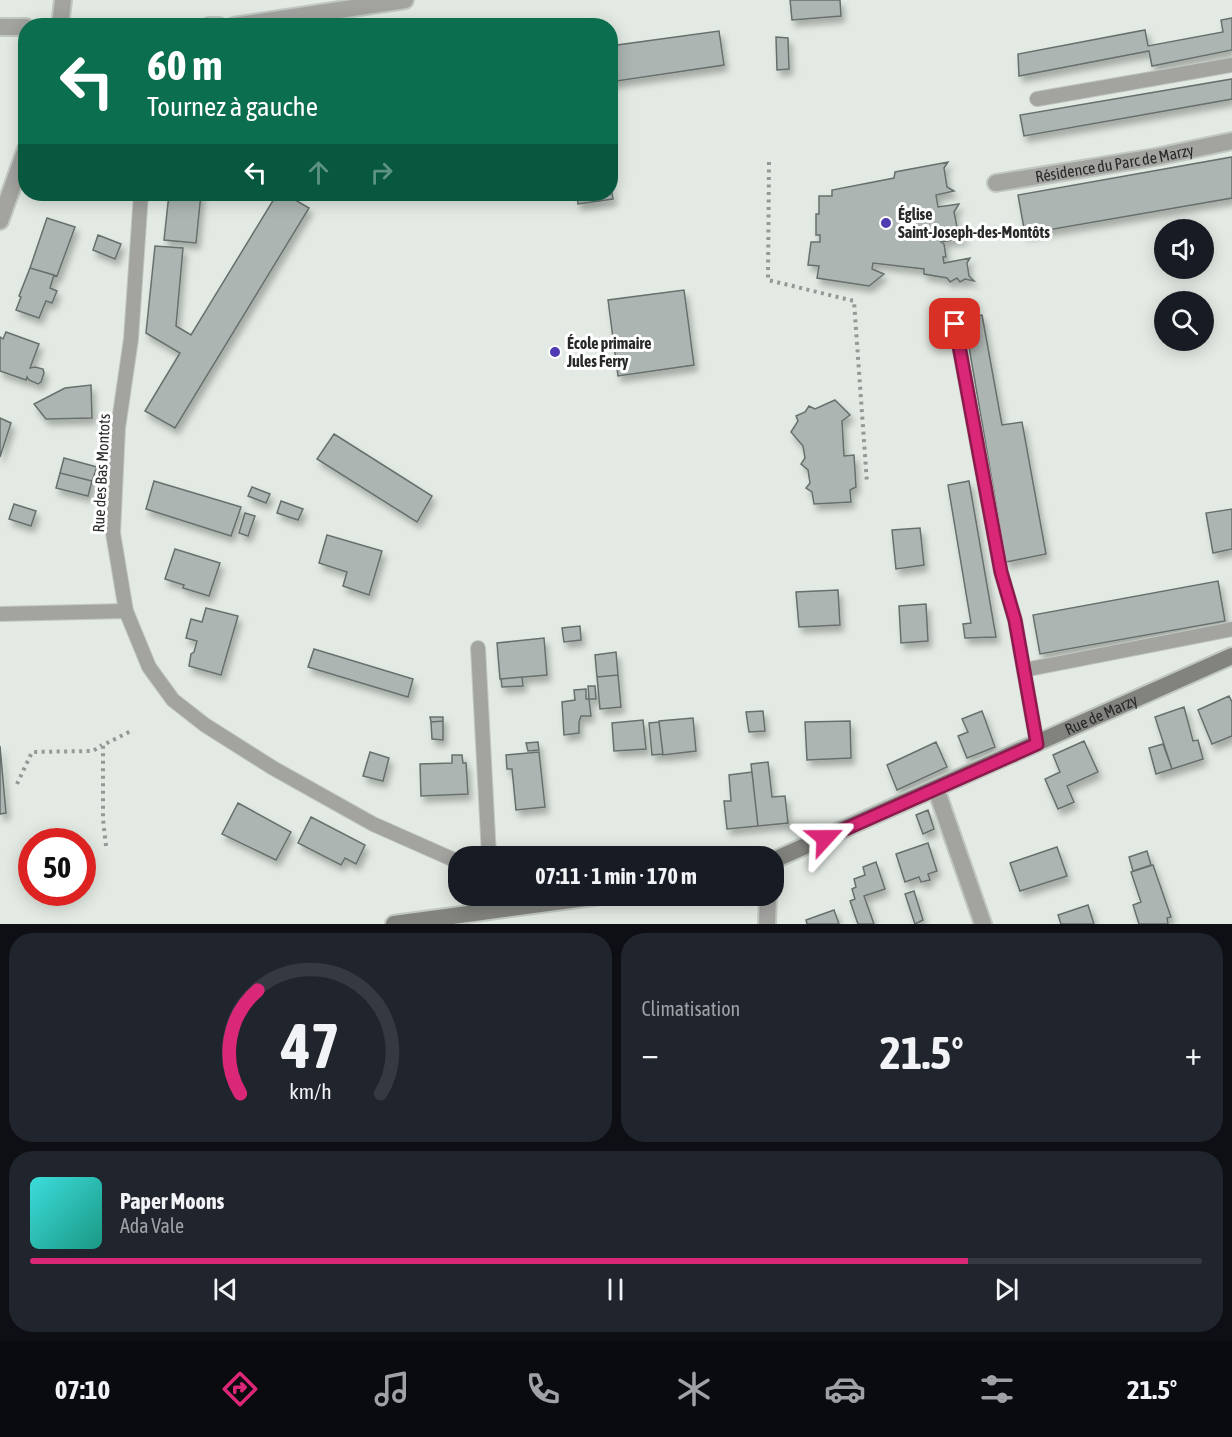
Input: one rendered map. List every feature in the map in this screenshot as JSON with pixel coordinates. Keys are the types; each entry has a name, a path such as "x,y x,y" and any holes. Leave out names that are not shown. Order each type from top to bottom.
{"main road":[{"name":"Rue de Marzy","path":"784,856 1232,656"},
{"path":"394,924 494,918 552,906"}],"street":[{"path":"61,18 63,0"},
{"path":"287,18 405,0"},
{"path":"0,27 18,27"},
{"name":"Résidence du Parc de Marzy","path":"996,183 1156,157 1232,141"},
{"path":"0,221 18,171"},
{"path":"936,789 983,924"},
{"path":"767,924 768,906"}],"lane":[{"path":"1037,99 1232,65"},
{"name":"Rue des Bas Montots","path":"141,201 131,339 118,428 112,532 126,611 149,667 173,700 205,725 273,768 373,824 448,858"},
{"path":"955,324 1001,572 1015,620 1037,744"},
{"path":"0,614 126,611"},
{"path":"1024,670 1232,629"},
{"path":"477,648 488,846"}],"path":[{"path":"770,162 768,280 854,302 867,483"},
{"path":"17,784 32,752 93,751 131,731"},
{"path":"103,745 103,819 106,846"}],"building":[{"path":"790,0 840,0 841,16 792,20"},
{"path":"1232,18 1232,50 1152,66 1149,51 1019,76 1018,54 1145,30 1148,46 1223,32 1221,20"},
{"path":"719,31 724,65 618,81 618,45"},
{"path":"776,37 788,38 789,69 777,70"},
{"path":"1232,79 1232,99 1024,136 1020,115"},
{"path":"1232,157 1232,198 1025,234 1018,195"},
{"name":"Église Saint-Joseph-des-Montôts","path":"948,162 944,168 947,187 954,191 936,195 938,207 959,204 954,212 958,232 965,238 941,242 944,244 946,257 943,257 944,263 970,258 967,263 969,276 974,281 965,279 960,282 957,278 950,282 947,278 924,274 924,269 873,263 872,269 884,274 869,286 817,278 819,266 808,265 811,242 820,242 820,235 816,235 819,196 832,196 832,190 894,178 895,172"},
{"path":"168,201 200,201 196,243 164,240"},
{"path":"273,201 297,201 309,208 175,428 145,411 180,353 146,333 155,246 183,248 176,326 191,335"},
{"path":"578,201 599,201 578,204"},
{"path":"47,218 75,227 57,276 30,268"},
{"path":"98,235 121,244 115,259 93,250"},
{"path":"30,268 54,275 50,288 57,291 52,303 46,301 39,318 16,310"},
{"path":"684,290 694,365 618,376 608,300"},
{"path":"982,315 1002,425 1022,422 1046,554 1006,562 964,318"},
{"path":"6,332 39,344 30,368 43,369 41,382 38,384 27,377 26,380 0,371 0,337 3,339"},
{"path":"91,385 92,418 46,419 34,404 65,388"},
{"path":"835,400 850,415 842,421 844,456 854,455 856,487 850,490 851,502 814,504 812,492 806,488 810,483 808,470 801,464 805,458 803,446 791,432 798,421 796,416 805,412 809,406 815,409"},
{"path":"0,418 11,423 0,457"},
{"path":"334,434 432,496 417,522 317,459"},
{"path":"64,458 97,467 92,481 60,473"},
{"path":"60,473 92,481 88,496 56,488"},
{"path":"154,481 241,507 231,536 146,509"},
{"path":"969,481 996,637 965,638 963,624 971,623 948,485"},
{"path":"252,487 270,494 266,503 248,496"},
{"path":"281,501 303,509 298,520 277,513"},
{"path":"14,504 36,511 31,526 9,519"},
{"path":"1232,509 1232,549 1213,553 1206,513"},
{"path":"245,513 255,516 248,536 239,533"},
{"path":"920,528 924,565 896,569 892,530"},
{"path":"327,535 382,551 369,595 343,586 347,572 319,563"},
{"path":"175,549 220,563 209,596 183,588 184,585 165,579"},
{"path":"1218,581 1225,621 1040,654 1033,615"},
{"path":"838,590 840,625 799,627 796,592"},
{"path":"926,604 928,641 901,643 899,606"},
{"path":"206,608 238,616 221,675 189,666 197,641 186,638 191,619 202,622"},
{"path":"580,626 581,640 564,642 562,628"},
{"path":"544,638 547,675 500,679 497,643"},
{"path":"314,649 413,679 408,697 308,667"},
{"path":"616,652 618,675 597,677 595,655"},
{"path":"618,675 621,707 600,709 597,677"},
{"path":"522,677 523,686 502,687 501,679"},
{"path":"588,686 595,686 596,699 589,699"},
{"path":"586,689 586,699 589,699 591,716 581,716 579,733 564,735 562,702 575,700 574,690"},
{"path":"1229,696 1232,702 1232,736 1212,744 1198,710"},
{"path":"1184,707 1193,741 1198,740 1203,759 1172,769 1155,717"},
{"path":"763,711 765,731 749,732 746,712"},
{"path":"982,711 995,747 967,758 958,736 968,732 962,719"},
{"path":"430,717 443,717 443,721 431,722"},
{"path":"693,718 696,751 663,755 659,721"},
{"path":"643,720 646,749 614,751 612,723"},
{"path":"443,721 443,740 432,739 431,722"},
{"path":"850,721 851,758 807,760 805,722"},
{"path":"659,722 663,754 652,755 649,723"},
{"path":"1084,741 1098,772 1067,786 1074,802 1058,809 1045,779 1060,772 1053,755"},
{"path":"538,742 539,750 528,751 526,743"},
{"path":"936,742 947,767 897,790 887,765"},
{"path":"1163,744 1172,769 1156,774 1149,748"},
{"path":"0,746 6,813 0,814"},
{"path":"370,752 389,758 383,781 363,776"},
{"path":"539,752 545,807 516,810 512,769 507,769 506,755"},
{"path":"452,755 462,755 463,763 466,763 468,794 421,796 420,764 452,763"},
{"path":"768,762 772,797 785,796 788,823 758,826 751,764"},
{"path":"752,772 758,826 727,829 724,801 731,801 729,775"},
{"path":"238,803 291,832 276,860 222,834"},
{"path":"928,810 934,829 923,834 916,815"},
{"path":"311,817 365,845 356,864 345,858 341,865 298,843"},
{"path":"928,843 937,871 928,874 930,880 921,882 919,877 905,882 896,854"},
{"path":"1057,847 1067,876 1020,891 1010,863"},
{"path":"1147,851 1151,865 1133,871 1129,857"},
{"path":"876,862 885,889 864,896 874,924 858,924 850,901 855,899 852,889 856,887 854,879 865,875 863,867"},
{"path":"1153,865 1171,917 1167,918 1168,924 1139,924 1133,905 1141,902 1131,872"},
{"path":"914,891 923,920 915,924 905,894"},
{"path":"1088,905 1094,924 1061,924 1058,915"},
{"path":"834,910 839,924 807,924 806,920"}],"place":[{"name":"Église Saint-Joseph-des-Montôts","path":"886,223"},
{"name":"École primaire Jules Ferry","path":"555,352"}],"route":[{"path":"825,838 1037,744 1015,620 1001,572 955,324"}]}
